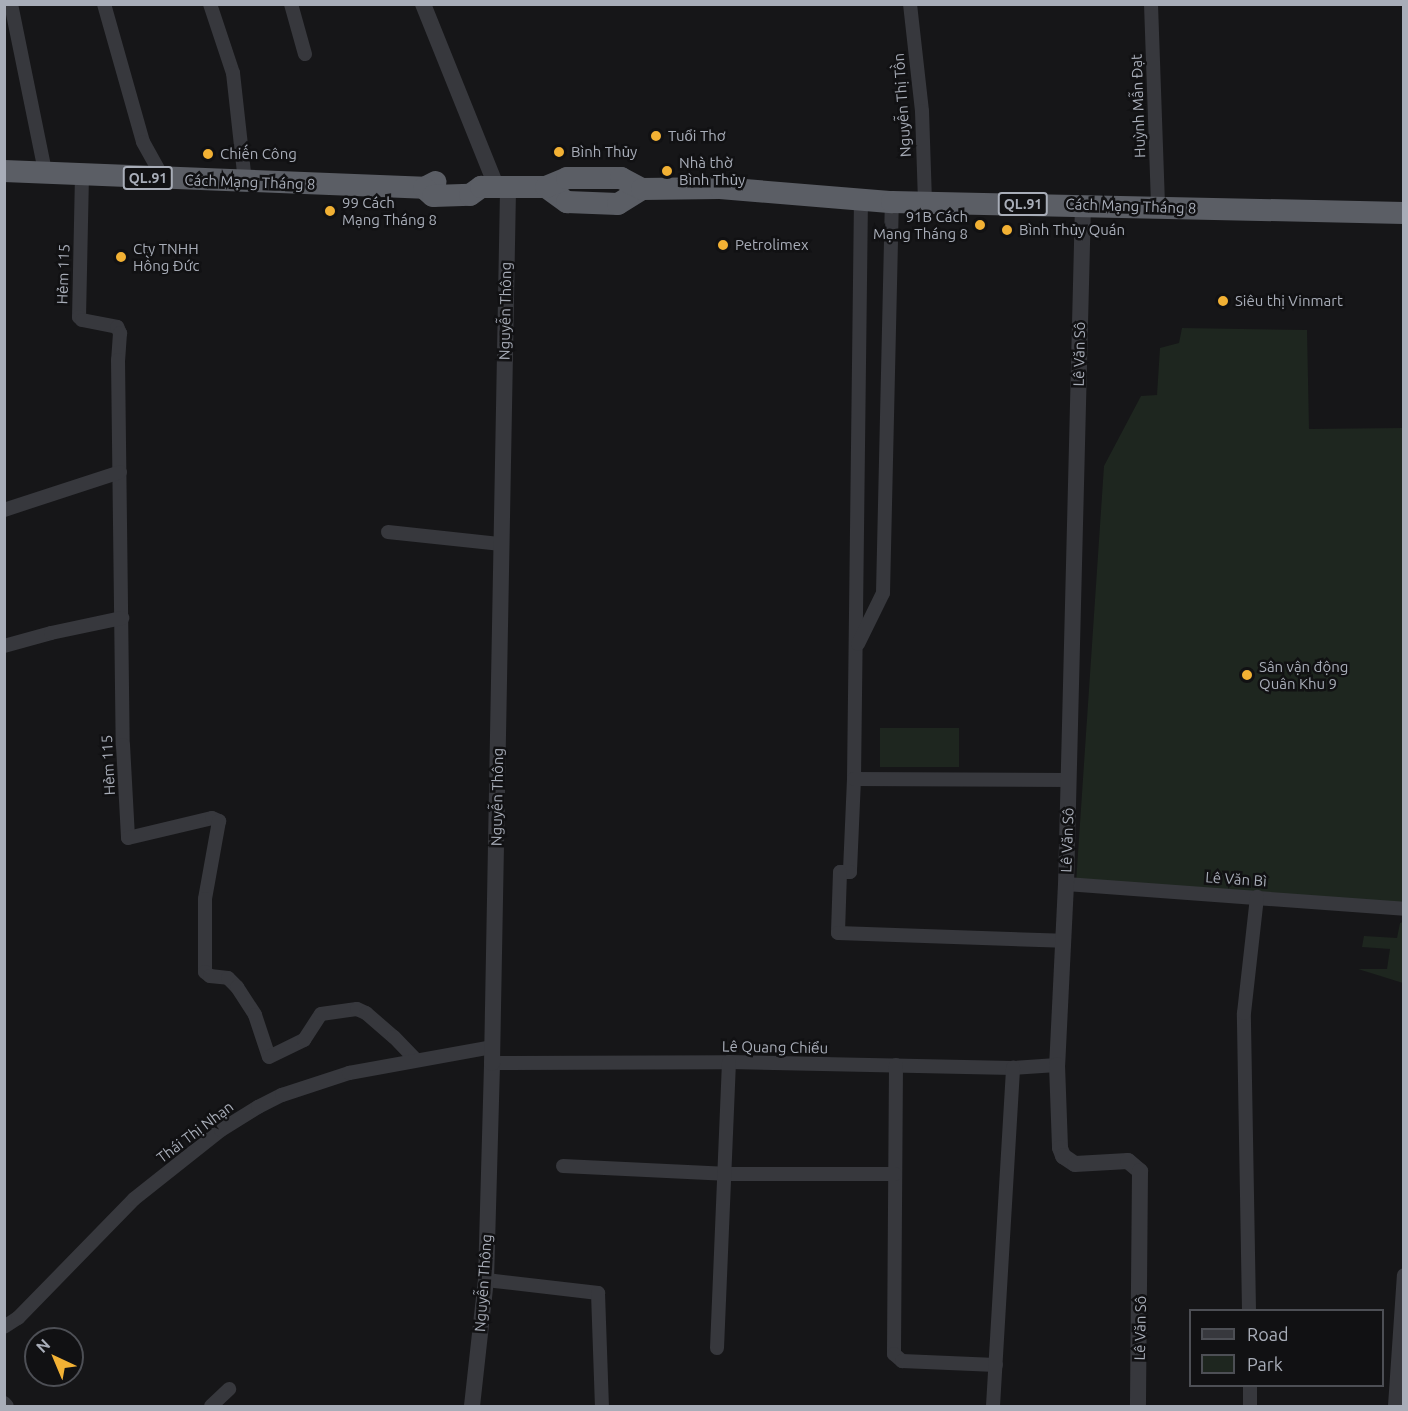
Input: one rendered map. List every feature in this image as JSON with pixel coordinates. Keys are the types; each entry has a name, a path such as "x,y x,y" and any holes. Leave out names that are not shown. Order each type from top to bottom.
{"highway":[{"name":"Cách Mạng Tháng 8","path":"4,171 424,188 433,196 470,195 495,187 546,187 567,202 618,204 642,189 720,188 892,202 1083,204 1404,213"}],"street":[{"path":"11,4 45,171"},
{"path":"104,4 143,142 163,178"},
{"path":"210,4 233,73 245,182"},
{"path":"291,4 305,54"},
{"path":"423,4 495,187"},
{"name":"Nguyễn Thị Tồn","path":"910,4 922,111 925,203"},
{"name":"Huỳnh Mẫn Đạt","path":"1151,4 1158,207"},
{"name":"Hẻm 115","path":"82,175 78,314 82,320 117,327 120,330 123,746 128,838 212,818 220,824 205,899 206,974 228,978 237,987 255,1015 269,1057 304,1040 321,1014 357,1009 366,1013 394,1037 416,1060"},
{"name":"Nguyễn Thông","path":"472,1407 486,1280 492,1055 501,544 495,187"},
{"path":"861,198 854,590 857,646 854,778 850,872 840,872 838,933 1064,941"},
{"path":"857,646 883,593 892,202"},
{"name":"Lê Văn Sô","path":"1083,204 1066,884 1058,1065 1060,1148 1063,1156 1075,1164 1128,1161 1135,1164 1142,1177 1138,1407"},
{"path":"4,510 120,472"},
{"path":"388,532 501,544"},
{"path":"4,646 122,618"},
{"path":"854,778 1068,780"},
{"name":"Lê Văn Bì","path":"1066,884 1404,909"},
{"path":"1249,1309 1244,1013 1257,897"},
{"name":"Thái Thị Nhạn","path":"4,1327 18,1318 118,1213 233,1122 282,1095 349,1073 416,1060 492,1055"},
{"name":"Lê Quang Chiểu","path":"492,1055 1013,1068 1058,1065"},
{"path":"717,1348 729,1062"},
{"path":"897,1065 896,1358 902,1361 996,1365"},
{"path":"993,1407 1013,1068"},
{"path":"563,1166 724,1174 895,1174"},
{"path":"1395,1407 1404,1275"},
{"path":"486,1280 598,1293 602,1407"},
{"path":"1250,1387 1250,1407"},
{"path":"211,1407 229,1389"},
{"path":"4,1403 7,1407"}],"green space":[{"name":"Sân vận động Quân Khu 9","path":"1182,328 1307,330 1309,429 1403,428 1403,904 1076,883 1104,466 1141,396 1157,395 1160,348 1179,343"},
{"path":"880,728 959,728 959,767 880,767"},
{"path":"1403,922 1403,983 1358,969 1387,969 1390,949 1362,947 1364,936 1397,938 1400,923"}],"place":[{"name":"Tuổi Thơ","path":"656,136"},
{"name":"Bình Thủy","path":"559,152"},
{"name":"Chiến Công","path":"208,154"},
{"name":"Nhà thờ Bình Thủy","path":"667,171"},
{"name":"99 Cách Mạng Tháng 8","path":"330,211"},
{"name":"91B Cách Mạng Tháng 8","path":"980,225"},
{"name":"Bình Thủy Quán","path":"1007,230"},
{"name":"Petrolimex","path":"723,245"},
{"name":"Cty TNHH Hồng Đức","path":"121,257"},
{"name":"Siêu thị Vinmart","path":"1223,301"},
{"name":"Sân vận động Quân Khu 9","path":"1247,675"}]}
